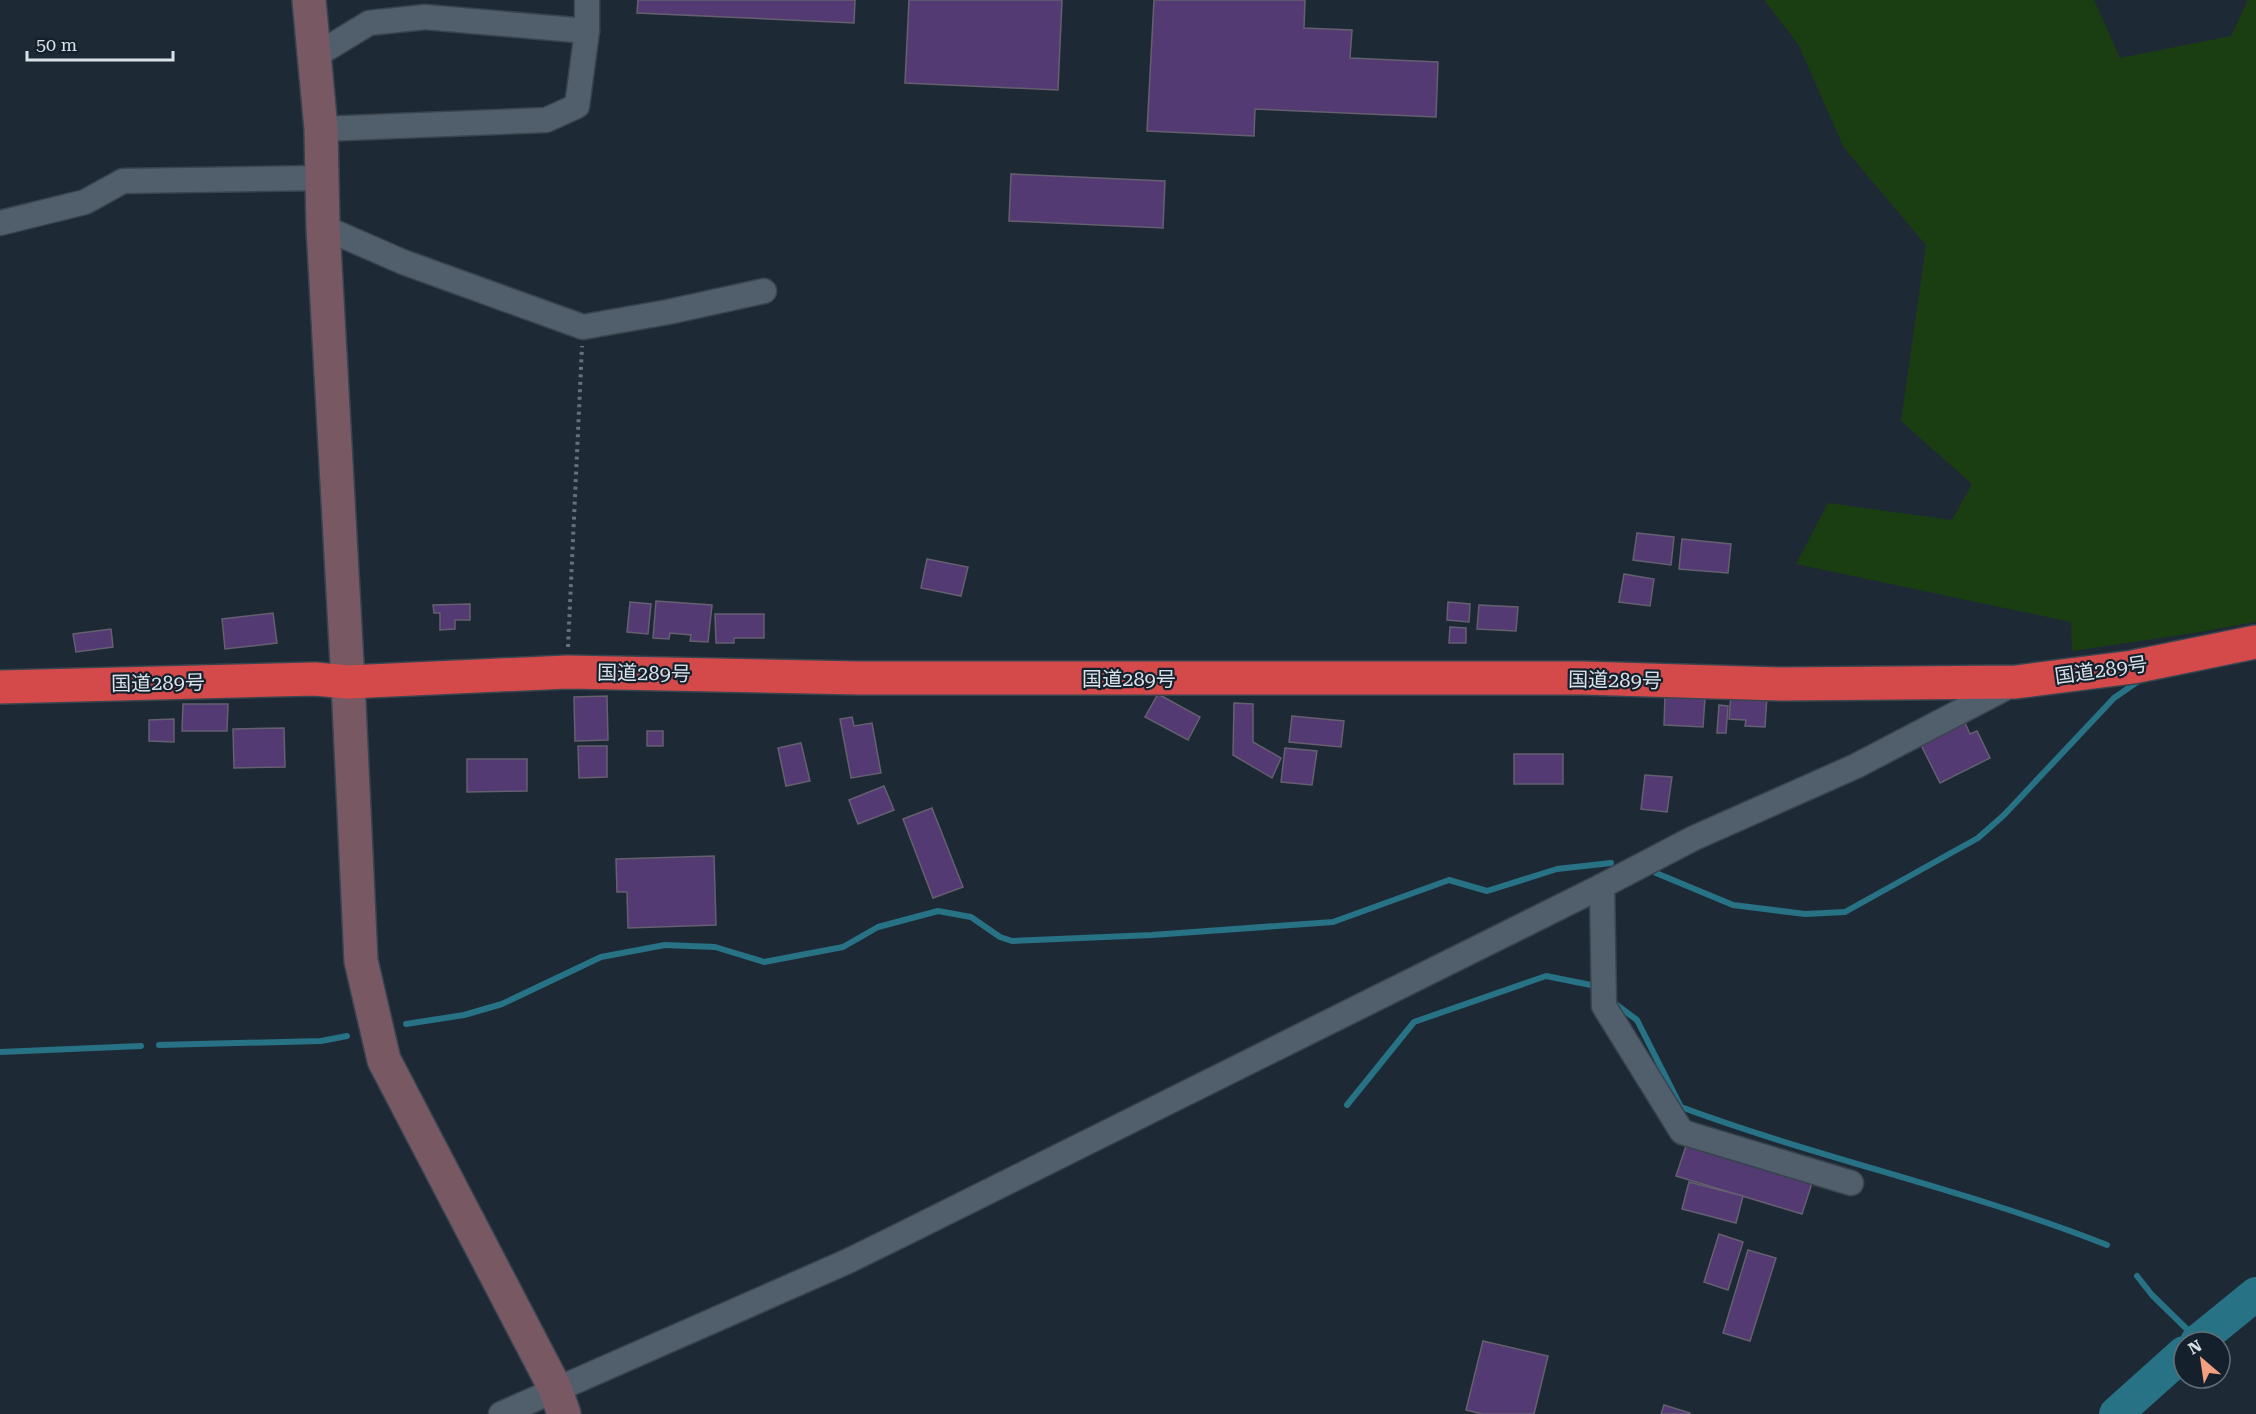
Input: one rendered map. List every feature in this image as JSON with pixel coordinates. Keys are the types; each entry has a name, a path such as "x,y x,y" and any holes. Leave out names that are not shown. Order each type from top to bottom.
{"highway":[{"name":"国道289号","path":"0,687 315,679 348,682 567,672 906,678 1583,678 1782,684 2016,682 2133,667 2256,642"}],"street":[{"path":"309,0 321,129 323,227 361,961 384,1060 559,1401"},
{"path":"321,129 546,120 577,106 587,31 587,0"},
{"path":"315,56 369,23 425,17 587,31"},
{"path":"0,223 85,202 123,181 321,178"},
{"path":"323,227 403,262 583,327 765,291"},
{"path":"501,1414 559,1401 892,1240 1694,838 1856,766 2016,682"},
{"path":"1602,886 1604,1006 1682,1132 1851,1183"}],"path":[{"path":"567,672 583,327"}],"green space":[{"path":"1764,0 2094,0 2120,58 2231,36 2248,0 2256,0 2256,622 2072,651 2071,622 1796,564 1828,503 1952,520 1972,484 1901,421 1926,245 1844,148 1798,44"}],"building":[{"path":"638,0 855,0 854,23 637,13"},
{"path":"909,0 1062,0 1058,90 905,83"},
{"path":"1154,0 1305,0 1304,28 1352,30 1350,58 1438,62 1436,117 1255,109 1254,136 1147,131"},
{"path":"1011,174 1165,181 1163,228 1009,221"},
{"path":"1637,533 1674,537 1671,565 1633,560"},
{"path":"1682,539 1731,544 1728,573 1679,569"},
{"path":"927,559 968,567 961,596 921,588"},
{"path":"1624,574 1654,579 1650,606 1619,602"},
{"path":"656,601 712,605 708,642 690,641 691,635 670,633 669,639 653,638"},
{"path":"630,602 651,604 648,634 627,632"},
{"path":"1448,602 1470,604 1469,622 1447,620"},
{"path":"470,604 470,620 455,620 455,629 440,630 440,613 434,613 433,605"},
{"path":"1479,605 1518,607 1516,631 1477,629"},
{"path":"273,613 277,643 225,649 222,619"},
{"path":"715,614 764,614 764,638 734,638 734,643 716,643"},
{"path":"1450,627 1466,628 1466,643 1449,643"},
{"path":"111,629 113,647 76,652 73,634"},
{"path":"1158,694 1200,717 1188,740 1145,717"},
{"path":"1731,694 1767,696 1765,727 1745,726 1746,720 1729,719"},
{"path":"607,696 608,740 575,741 574,697"},
{"path":"1665,696 1705,698 1703,727 1664,725"},
{"path":"1234,703 1253,704 1253,742 1281,758 1272,778 1233,755"},
{"path":"183,704 228,704 227,731 182,731"},
{"path":"1719,705 1728,706 1726,733 1717,733"},
{"path":"1292,716 1344,721 1341,747 1289,742"},
{"path":"852,717 854,726 872,723 881,773 851,778 840,719"},
{"path":"174,719 174,742 149,741 149,720"},
{"path":"1965,723 1970,734 1977,731 1990,758 1940,783 1921,745"},
{"path":"284,728 285,767 234,768 233,729"},
{"path":"647,731 663,731 663,746 647,746"},
{"path":"801,743 810,781 786,786 778,748"},
{"path":"578,746 607,746 607,777 579,778"},
{"path":"1285,748 1317,751 1312,785 1281,782"},
{"path":"1514,754 1563,754 1563,784 1514,784"},
{"path":"467,759 527,759 527,791 467,792"},
{"path":"1645,775 1672,777 1667,812 1641,809"},
{"path":"884,786 894,810 858,824 849,800"},
{"path":"932,808 963,887 933,898 903,819"},
{"path":"714,856 716,925 628,928 627,892 617,892 616,859"},
{"path":"1686,1146 1812,1183 1802,1214 1676,1176"},
{"path":"1689,1182 1743,1196 1736,1223 1682,1209"},
{"path":"1719,1234 1743,1242 1728,1290 1704,1282"},
{"path":"1748,1250 1776,1258 1750,1341 1723,1333"},
{"path":"1483,1341 1548,1356 1534,1414 1482,1414 1466,1410"},
{"path":"1664,1405 1690,1413 1690,1414 1661,1414"}],"waterway":[{"path":"1656,873 1733,905 1805,914 1845,912 1978,838 2004,815 2114,698 2140,680"},
{"path":"406,1024 464,1015 502,1004 601,957 665,945 715,947 764,962 843,947 878,927 938,911 971,917 1000,937 1012,941 1152,935 1333,922 1449,880 1487,891 1557,869 1611,863"},
{"path":"1347,1105 1414,1022 1546,976 1591,985"},
{"path":"1614,1003 1637,1020 1681,1107 1787,1143 2055,1225 2107,1245"},
{"path":"159,1045 321,1041 347,1036"},
{"path":"0,1052 141,1046"},
{"path":"2137,1276 2152,1295 2188,1330"},
{"path":"2212,1330 2256,1294"},
{"path":"2116,1414 2172,1364"}]}
